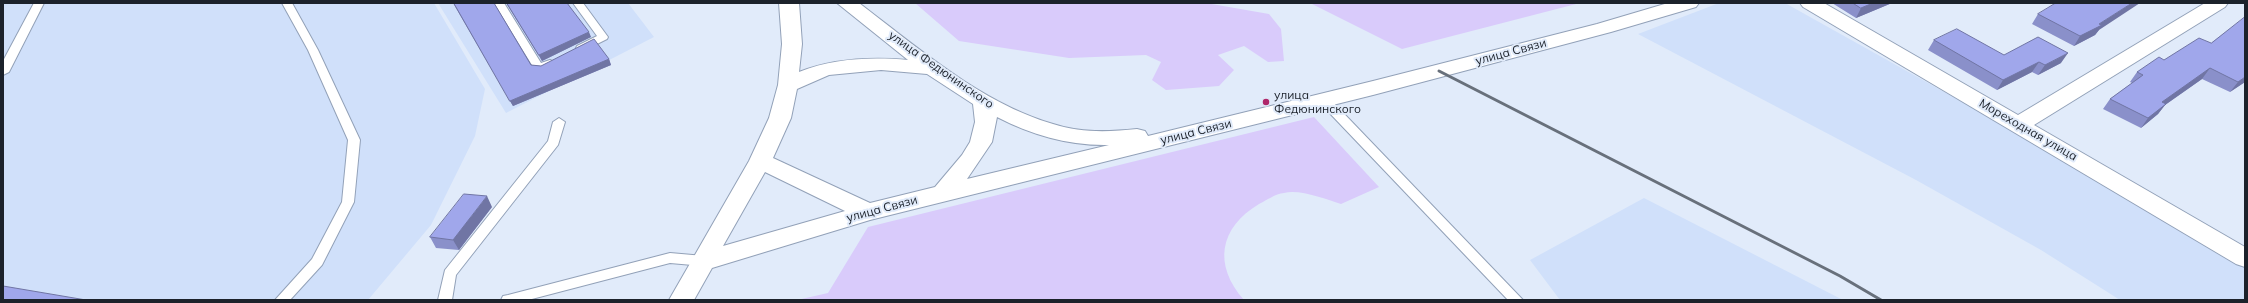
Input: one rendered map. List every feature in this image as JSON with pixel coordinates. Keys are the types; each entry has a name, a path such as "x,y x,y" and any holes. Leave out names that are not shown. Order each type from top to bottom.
{"main road":[{"path":"681,300 760,161 780,118 788,85 792,44 789,3"},
{"name":"улица Федюнинского","path":"847,3 934,68 983,100 1009,116 1037,127 1078,137 1120,137 1207,129"},
{"name":"улица Связи","path":"704,261 868,212 1324,100 1596,30 1689,3"},
{"name":"Мореходная улица","path":"1810,3 2245,258"},
{"path":"2018,124 2218,3"},
{"path":"788,85 825,69 881,64 934,68"},
{"path":"943,193 967,165 981,141 987,121 983,100"},
{"path":"760,161 868,212"}],"lane":[{"path":"3,72 39,3"},
{"path":"282,300 317,262 348,202 354,140 312,50 287,3"},
{"path":"499,3 539,68 603,37 578,3"},
{"path":"1324,100 1516,300"},
{"path":"445,300 450,274 554,142 559,122"},
{"path":"508,300 670,258 704,261"}],"shaded area":[{"path":"3,3 434,3 485,89 475,136 431,225 368,300 3,300"},
{"path":"438,3 628,3 654,37 506,113"},
{"path":"915,3 1206,3 1269,14 1281,29 1284,61 1268,62 1244,46 1218,55 1234,70 1219,86 1166,90 1152,80 1161,62 1146,55 1069,58 959,41"},
{"path":"1310,3 1580,3 1402,49"},
{"path":"1719,3 1785,3 2245,260 2245,300 2120,300 2041,250 1916,180 1638,34"},
{"path":"1314,117 1379,187 1341,204 1305,193 1290,192 1274,196 1259,204 1246,214 1235,224 1225,248 1225,261 1228,274 1234,287 1244,300 797,300 828,293 868,227"},
{"path":"1644,198 1843,300 1560,300 1530,260"}],"building":[{"path":"454,3 494,3 531,65 541,66 594,39 609,59 510,101"},
{"path":"507,3 567,3 589,32 539,55"},
{"path":"1853,3 1873,3 1861,8"},
{"path":"2056,3 2132,3 2099,24 2102,25 2080,36 2038,14"},
{"path":"2245,17 2245,77 2238,82 2210,68 2162,102 2166,104 2148,118 2110,99 2143,75 2137,72 2159,57 2164,60 2199,38 2211,43"},
{"path":"1957,29 2004,55 2038,37 2068,53 2045,65 2039,62 2003,80 1934,40"},
{"path":"464,194 487,196 453,240 430,237"},
{"path":"3,286 86,300 3,300"}],"railway":[{"path":"1439,71 1840,276 1881,300"}],"place":[{"name":"улица Федюнинского","path":"1266,102"}]}
